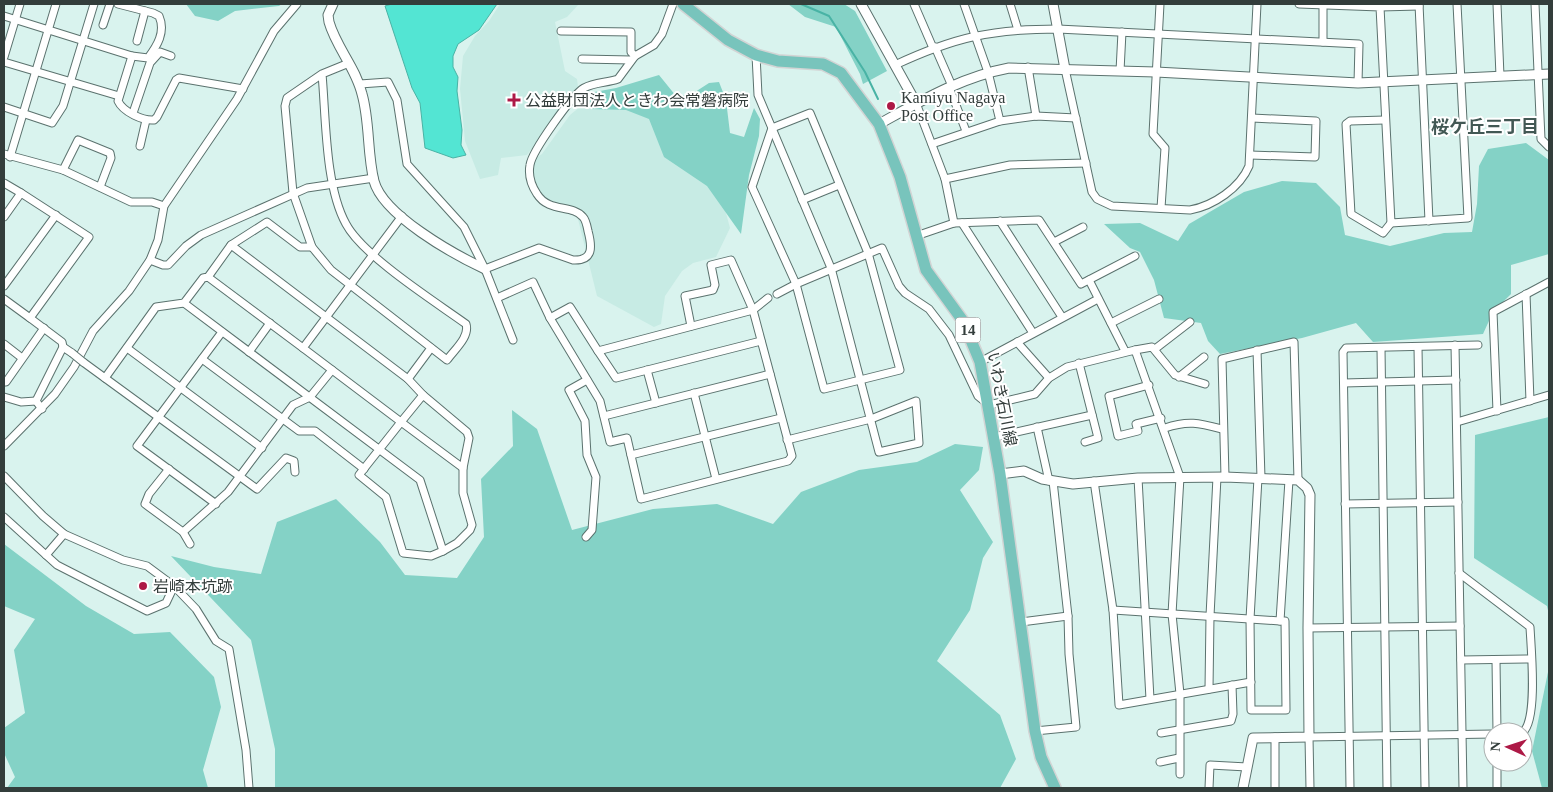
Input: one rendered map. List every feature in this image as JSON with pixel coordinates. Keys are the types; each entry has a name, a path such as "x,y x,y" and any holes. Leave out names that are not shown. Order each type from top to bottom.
{"main road":[{"name":"いわき石川線","path":"683,4 728,40 756,55 778,61 814,63 831,68 847,79 879,124 900,177 926,270 963,321 980,362 1000,474 1035,731 1041,757 1054,788"}],"street":[{"path":"4,57 20,4"},
{"path":"56,4 23,114 7,156 63,170 135,203 152,202 164,206"},
{"path":"4,107 52,123 63,106 94,4"},
{"path":"103,25 110,4"},
{"path":"4,16 132,56 148,58 157,46 163,27 159,16 132,6 118,4"},
{"path":"4,446 42,409 68,377 93,331 129,291 150,260 158,240 164,206 243,89 265,44 297,4"},
{"path":"333,4 328,15 328,22 360,84 365,105 374,178 382,199 448,251 484,269 539,248 573,260 590,253 592,246 585,219 577,213 556,208 541,199 530,180 530,164 535,152 576,93 592,84 618,79 633,58"},
{"path":"582,59 633,58 643,53 658,40 673,4"},
{"path":"861,4 916,104 932,144 958,223 1032,334"},
{"path":"914,4 950,86 966,131"},
{"path":"964,4 988,72 1000,121"},
{"path":"1010,4 1018,30"},
{"path":"1053,4 1092,192 1105,204 1112,206 1190,210 1209,205 1240,181 1249,166 1257,4"},
{"path":"1160,4 1153,134 1165,148 1162,208"},
{"path":"1299,4 1380,7 1419,5 1429,221"},
{"path":"1323,4 1323,42"},
{"path":"1390,223 1468,218 1458,4"},
{"path":"1496,4 1500,76"},
{"path":"1535,4 1541,139 1549,147"},
{"path":"1380,7 1390,223 1383,233 1351,214 1346,124 1350,121 1385,120"},
{"path":"137,40 146,11"},
{"path":"895,65 934,47 976,35 1018,30 1058,29 1359,44 1358,83"},
{"path":"561,32 631,32 631,52 633,58"},
{"path":"1120,70 1122,32"},
{"path":"133,113 150,62 160,52 171,56"},
{"path":"756,55 758,95 831,268 871,419 879,452 919,443 916,401 871,419 788,440"},
{"path":"132,56 119,96 121,107 146,120 154,120 176,80 179,78 243,89"},
{"path":"4,62 119,96"},
{"path":"322,74 332,184 346,225 373,255 466,324 468,329 466,335 447,360 331,270 312,247 293,193 285,106 287,98 322,74 349,63"},
{"path":"879,124 950,86 988,72 1028,67 1358,83 1549,74"},
{"path":"1028,67 1036,116"},
{"path":"360,84 388,82 397,100 410,169 464,227 497,298 513,340"},
{"path":"810,113 839,185 868,253 900,370 824,389 796,284 752,187 772,128 810,113"},
{"path":"932,144 1000,121 1036,116 1076,118"},
{"path":"1250,155 1315,158 1316,121 1252,118"},
{"path":"140,146 146,120"},
{"path":"63,170 78,140 110,153 111,158 100,187"},
{"path":"944,179 1010,165 1086,164"},
{"path":"150,260 168,265 186,246 201,234 293,193 307,188 374,178"},
{"path":"4,183 56,214 89,238 30,318"},
{"path":"802,200 839,185"},
{"path":"4,217 21,192"},
{"path":"4,286 56,214"},
{"path":"303,348 402,216"},
{"path":"916,236 958,223 1039,220 1082,284 1135,256"},
{"path":"1000,221 1062,318"},
{"path":"105,378 156,307 184,303 203,278 208,277 231,245 267,222 300,247 312,247"},
{"path":"1054,242 1083,227"},
{"path":"231,245 408,379 423,395 467,432 469,438 463,468 463,493 472,525 470,530 457,543 431,556 403,553 386,497 360,475 423,395"},
{"path":"777,294 831,268 882,248 905,293 929,309 949,334 978,396 989,405 1035,394 1049,378 1079,363 1125,351 1152,347 1179,377 1205,384"},
{"path":"497,298 533,282 550,318 600,401 610,442 627,438 641,499 788,461 792,456 753,310 731,260 711,265 715,285 713,290 685,296 691,326"},
{"path":"208,277 463,468"},
{"path":"1089,280 1125,351"},
{"path":"1497,411 1493,312 1549,282"},
{"path":"1526,294 1530,400"},
{"path":"598,351 753,310 768,298"},
{"path":"980,362 1098,298"},
{"path":"4,299 62,342 63,347 257,489 286,458 294,461 295,472"},
{"path":"1111,323 1159,299"},
{"path":"184,303 420,480 442,551"},
{"path":"550,318 570,307 616,378 762,341"},
{"path":"1155,349 1190,322"},
{"path":"250,352 270,323"},
{"path":"4,382 6,382 44,328"},
{"path":"216,504 137,446 222,332"},
{"path":"1017,342 1049,378"},
{"path":"1209,689 1210,616 1221,477 1222,359 1294,342 1293,480 1280,621"},
{"path":"4,344 22,358"},
{"path":"1455,345 1463,788"},
{"path":"1350,788 1343,352 1346,348 1478,345"},
{"path":"1418,346 1425,788"},
{"path":"36,401 63,347"},
{"path":"127,348 262,448"},
{"path":"408,379 430,348"},
{"path":"1380,348 1387,788"},
{"path":"1136,350 1165,428 1180,477 1172,614 1180,694 1180,774"},
{"path":"1113,610 1210,616 1250,619 1280,621 1285,621 1286,710 1251,710 1250,619 1259,478 1257,350"},
{"path":"1179,377 1204,357"},
{"path":"202,359 299,431 315,431 364,469"},
{"path":"1079,363 1098,438 1085,442"},
{"path":"183,532 216,504 241,477 293,405 310,398 332,370"},
{"path":"647,370 656,403"},
{"path":"604,416 770,374"},
{"path":"586,537 592,530 596,477 587,455 585,420 569,390 587,380"},
{"path":"1344,383 1456,380"},
{"path":"1148,385 1109,396 1118,436 1138,431 1136,424 1161,418"},
{"path":"694,393 716,479"},
{"path":"1457,422 1549,396"},
{"path":"4,397 21,402 36,401"},
{"path":"36,401 42,409"},
{"path":"994,437 1092,415"},
{"path":"631,455 781,418"},
{"path":"1165,428 1182,423 1195,422 1222,430"},
{"path":"1035,731 1076,726 1069,654 1068,616 1051,481 1037,427"},
{"path":"168,469 149,494 145,504 183,532 190,544"},
{"path":"1000,474 1024,472 1051,481 1073,484 1138,478 1259,478 1293,480 1307,488 1310,495 1308,628 1310,788"},
{"path":"4,476 43,516 64,534 124,560 147,566 174,586 196,609 216,641 229,649 246,750 249,788"},
{"path":"1138,478 1150,699"},
{"path":"1094,481 1113,610 1119,705 1251,682"},
{"path":"1346,504 1458,502"},
{"path":"4,517 57,565 148,611 166,603 174,586"},
{"path":"46,555 64,534"},
{"path":"1460,573 1530,627 1531,706 1529,722"},
{"path":"1021,622 1068,616"},
{"path":"1308,628 1460,626"},
{"path":"1461,660 1531,659"},
{"path":"1496,660 1496,722"},
{"path":"1161,733 1230,721 1233,714 1232,685"},
{"path":"1243,788 1253,738 1483,734"},
{"path":"1275,738 1276,788"},
{"path":"1160,762 1179,758"},
{"path":"1209,788 1210,764 1247,766"},
{"path":"1497,772 1497,788"}],"shaded area":[{"path":"186,4 282,4 279,6 235,11 218,21 195,16"},
{"path":"392,4 497,4 479,30 458,44 453,56 453,67 458,77 457,91 462,130 461,145 466,155 453,158 425,148 420,103 412,88 385,6"},
{"name":"公益財団法人ときわ会常磐病院","path":"500,4 579,4 567,17 555,22 565,71 577,79 578,87 527,155 501,158 498,175 480,179 465,141 460,89 463,56 475,36 489,21"},
{"path":"788,4 844,4 855,11 887,71 863,84 860,74 836,27 805,17"},
{"path":"659,75 676,96 692,94 709,83 719,82 726,100 730,133 744,137 754,108 760,119 759,136 749,175 741,234 707,186 664,157 649,119 626,110 590,109 589,93 616,88"},
{"path":"607,96 643,104 718,183 730,228 716,257 693,263 682,271 665,296 661,324 654,327 597,296 577,215 539,197 529,163 542,154 570,115 586,102"},
{"path":"1526,143 1549,160 1549,254 1511,265 1511,294 1493,312 1483,334 1373,342 1356,323 1302,338 1220,354 1208,341 1201,323 1164,318 1154,280 1140,252 1130,248 1104,224 1140,223 1178,241 1189,224 1244,192 1282,181 1316,183 1340,207 1345,235 1390,246 1444,233 1472,232 1477,204 1479,166 1488,149"},
{"path":"512,410 537,429 572,530 653,509 717,504 773,524 801,492 859,470 917,462 955,444 983,447 979,470 960,490 993,542 983,558 970,610 937,661 1000,715 1016,759 1000,788 275,788 275,749 251,640 171,556 214,567 261,574 277,522 336,499 380,542 405,575 457,578 484,537 481,479 513,446"},
{"path":"1549,417 1549,615 1547,606 1474,558 1475,435"},
{"path":"4,544 86,606 134,634 170,632 214,677 221,707 203,770 208,788 7,788 15,777 4,753 4,728 25,713 14,650 35,619 4,606"},
{"path":"1549,667 1549,788 1542,788 1533,755 1533,746"}],"waterway":[{"path":"801,4 829,16 865,72 878,99"}],"place":[{"name":"公益財団法人ときわ会常磐病院","path":"514,100"},
{"name":"Kamiyu Nagaya Post Office","path":"891,106"},
{"name":"岩崎本坑跡","path":"143,586"}],"district":[{"name":"桜ケ丘三丁目","path":"1485,127"}]}
